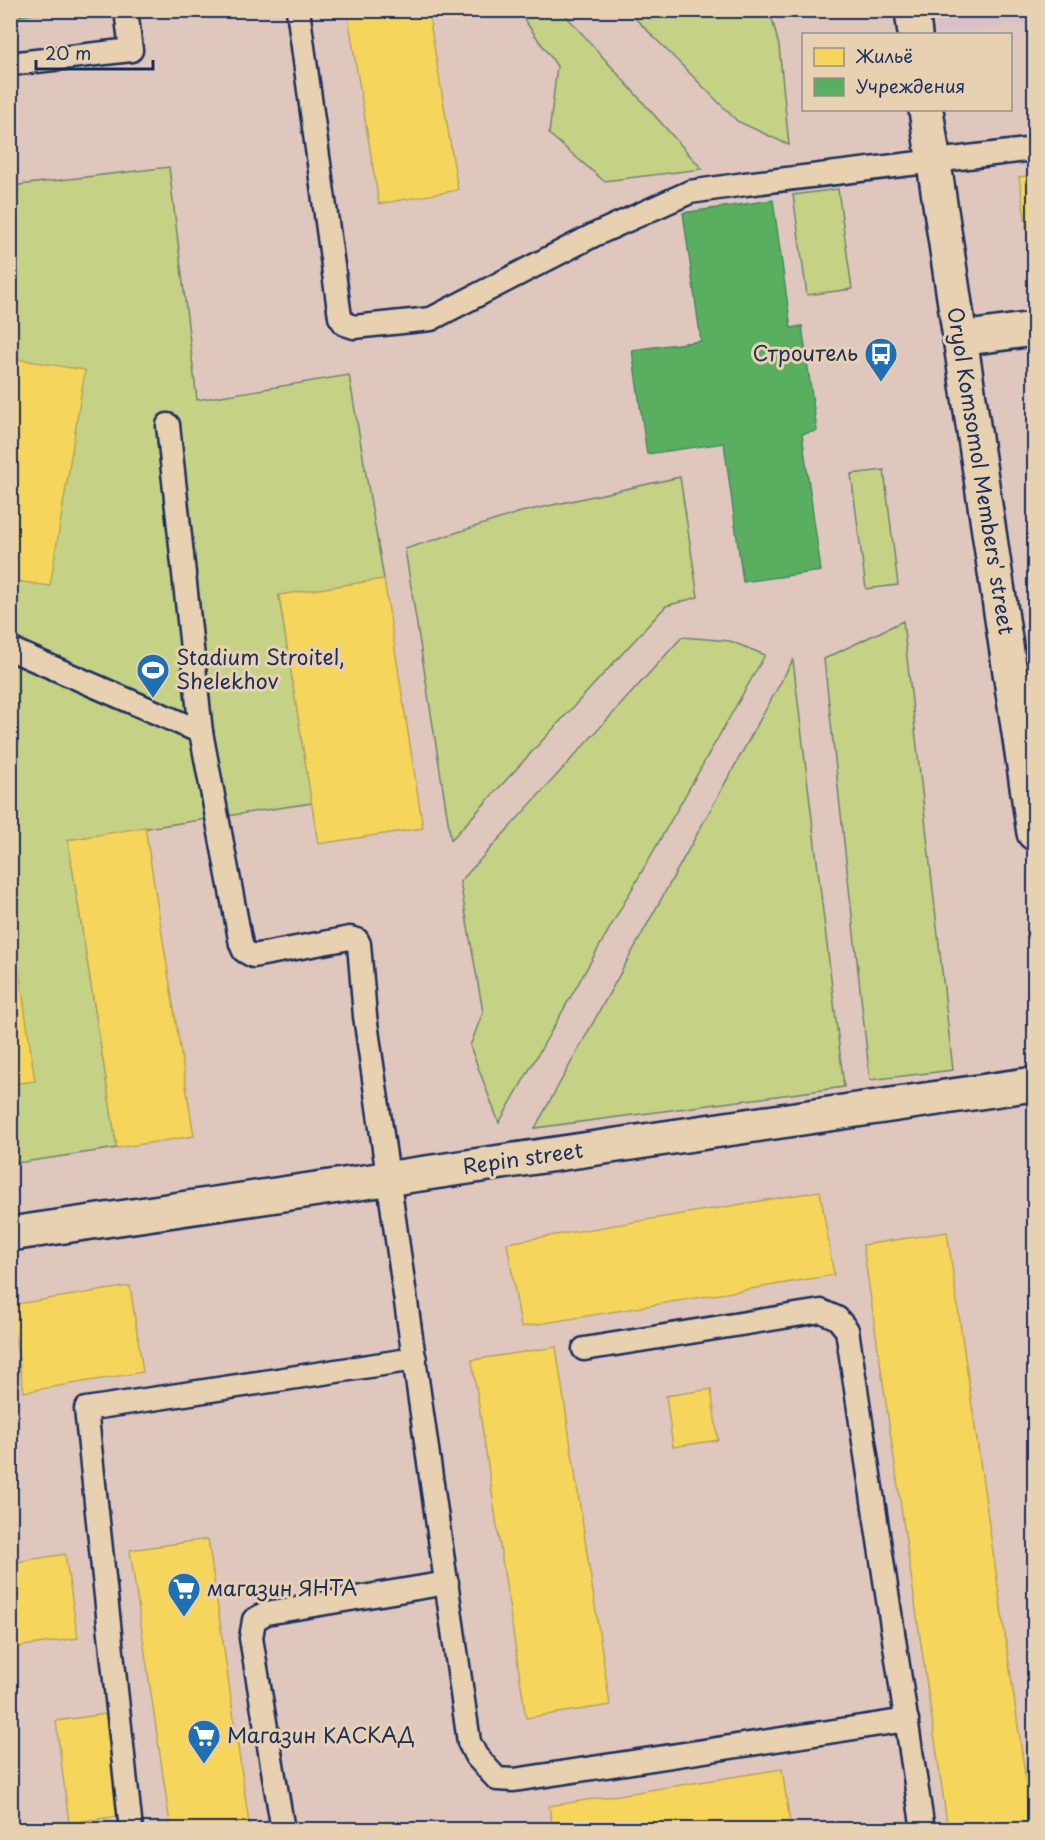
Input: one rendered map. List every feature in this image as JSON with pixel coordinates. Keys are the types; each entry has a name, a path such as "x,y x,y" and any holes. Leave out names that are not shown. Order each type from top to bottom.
{"street":[{"path":"912,10 915,33"},
{"name":"Oryol Komsomol Members' street","path":"926,111 960,339 1023,685 1034,832"},
{"path":"960,339 1035,329"},
{"name":"Repin street","path":"10,1234 1035,1084"}],"lane":[{"path":"10,64 131,50 126,10"},
{"path":"298,10 340,317 345,324 354,327 431,319 592,237 690,192 1035,149"},
{"path":"168,425 201,732 244,951 253,956 350,938 357,940 359,944 365,1016 469,1742 476,1756 497,1779 514,1780 907,1720"},
{"path":"10,649 201,732"},
{"path":"584,1349 821,1311 837,1318 847,1330 923,1830"},
{"path":"131,1830 86,1409 415,1359"},
{"path":"283,1830 251,1638 254,1620 266,1613 447,1583"}],"shaded area":[{"path":"934,11 1034,11 1034,23 937,33"}],"green space":[{"path":"518,11 562,11 702,169 604,181 549,134 557,66"},
{"path":"628,11 770,11 779,46 789,145 737,121"},
{"name":"Stadium Stroitel, Shelekhov","path":"169,167 197,400 349,375 384,579 279,596 312,803 68,840 117,1148 11,1164 11,186"},
{"path":"838,189 852,289 807,295 793,195"},
{"path":"884,470 898,585 866,589 851,474"},
{"path":"680,477 698,597 666,606 451,840 405,549 521,512"},
{"path":"903,621 953,1070 870,1080 824,659"},
{"path":"682,637 730,641 765,655 499,1123 470,1046 483,1012 460,882"},
{"path":"793,660 844,1087 535,1128"}],"building: Жильё":[{"path":"347,10 428,10 458,190 379,204"},
{"path":"1034,175 1034,266 1032,266 1019,177"},
{"path":"10,358 85,370 50,586 10,580"},
{"path":"384,579 423,828 318,844 279,595"},
{"path":"145,827 194,1136 117,1148 68,840"},
{"path":"10,906 35,1081 10,1084"},
{"path":"10,1116 17,1162 10,1162"},
{"path":"820,1191 834,1275 521,1327 507,1243"},
{"path":"947,1232 1033,1830 948,1830 863,1245"},
{"path":"130,1286 143,1372 24,1392 10,1305"},
{"path":"556,1347 610,1705 526,1718 472,1360"},
{"path":"711,1389 718,1440 673,1447 666,1396"},
{"path":"208,1539 250,1830 171,1830 130,1550"},
{"path":"65,1554 78,1638 10,1648 10,1563"},
{"path":"106,1714 120,1816 69,1823 56,1721"},
{"path":"782,1769 791,1830 553,1830 549,1806"}],"building: Учреждения":[{"path":"10,10 69,10 10,17"},
{"path":"773,200 791,328 802,326 817,431 802,434 821,571 743,582 724,443 647,454 632,350 701,341 683,213"}],"place":[{"name":"Строитель","path":"881,383"},
{"name":"Stadium Stroitel, Shelekhov","path":"153,699"},
{"name":"магазин ЯНТА","path":"184,1618"},
{"name":"Магазин КАСКАД","path":"204,1765"}]}
